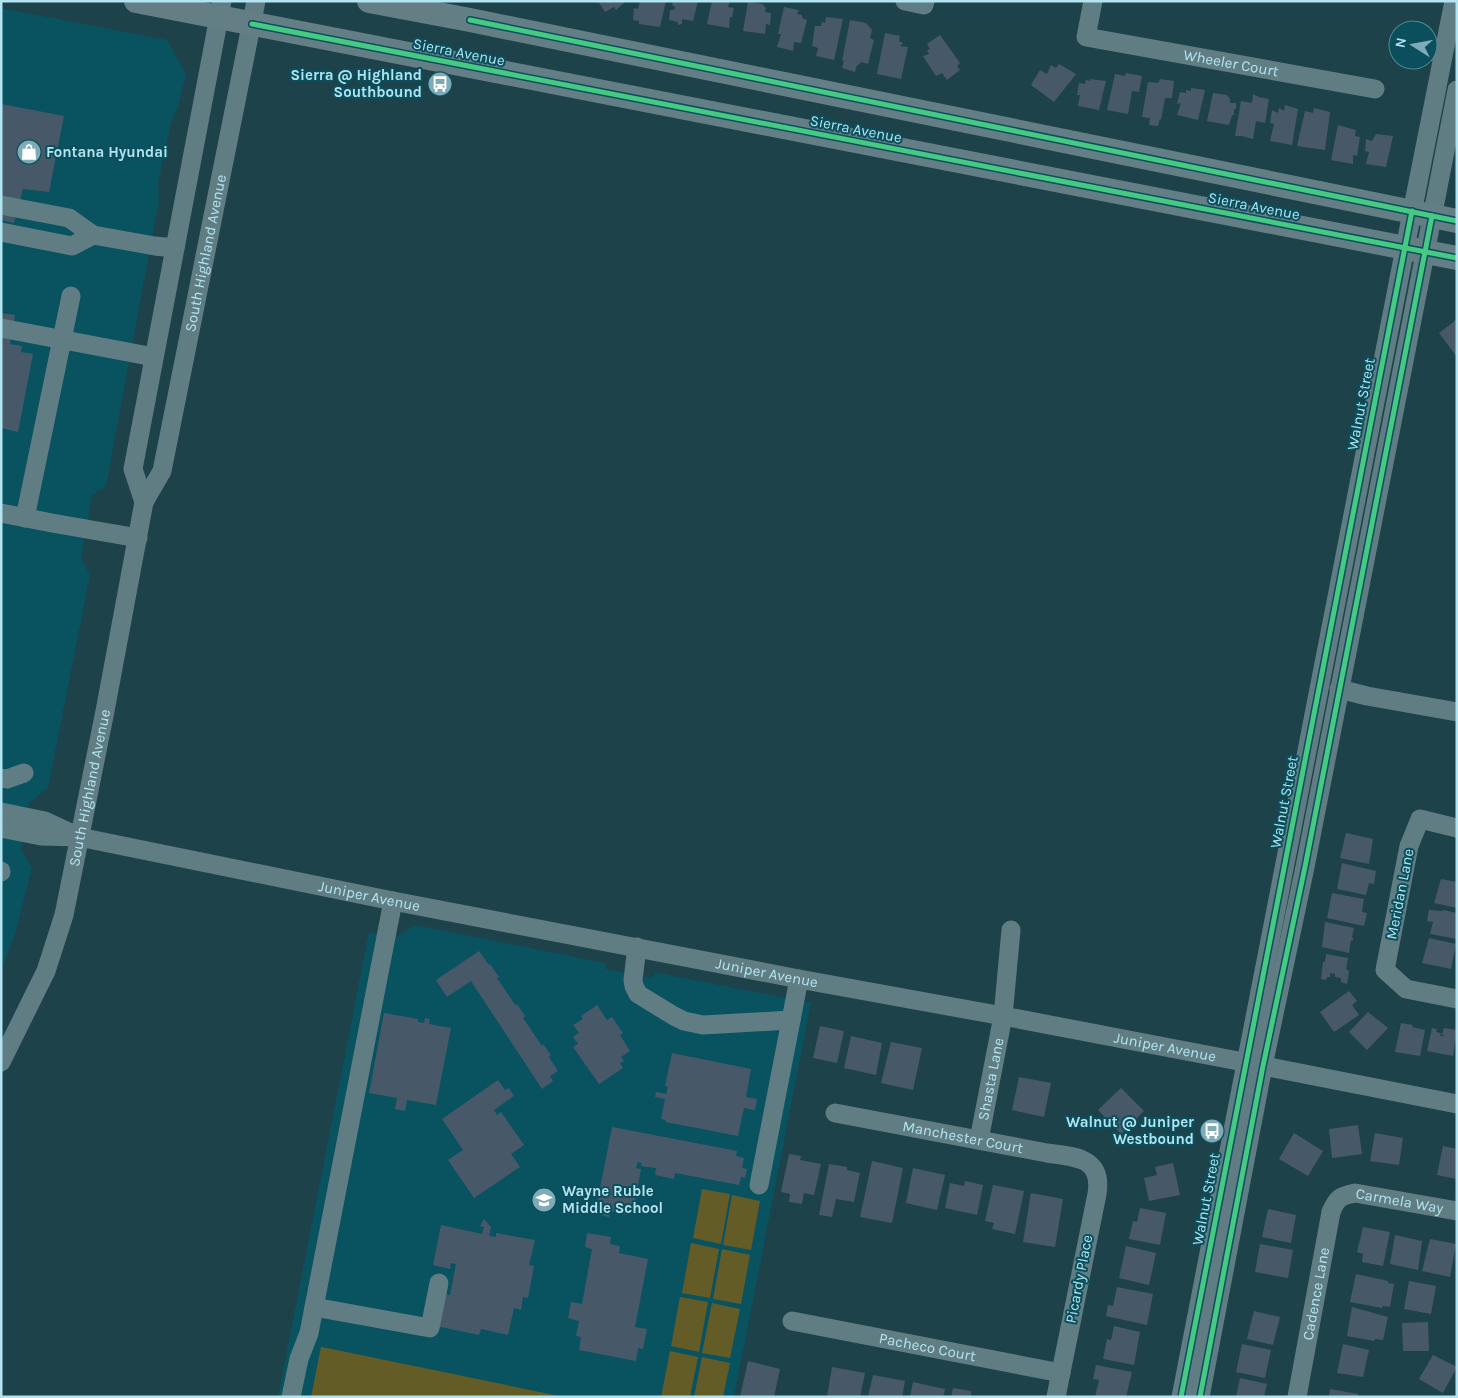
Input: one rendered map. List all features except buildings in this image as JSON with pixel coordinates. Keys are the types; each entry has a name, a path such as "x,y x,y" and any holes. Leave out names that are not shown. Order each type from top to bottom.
{"main road":[{"name":"Sierra Avenue","path":"136,1 254,12 1457,258"},
{"name":"Sierra Avenue","path":"369,1 1457,221"}],"street":[{"path":"905,1 925,3"},
{"name":"Wheeler Court","path":"1093,1 1086,37 1375,89"},
{"path":"1422,214 1454,1"},
{"name":"South Highland Avenue","path":"144,502 133,469 220,9"},
{"name":"South Highland Avenue","path":"1,1062 46,971 64,915 144,502 162,471 254,12"},
{"path":"1422,214 1457,90"},
{"path":"1,206 69,218 93,236 175,248"},
{"name":"Walnut Street","path":"1181,1397 1254,1064 1422,214"},
{"path":"1,232 72,246 93,236"},
{"name":"Walnut Street","path":"1200,1397 1254,1064 1305,868 1339,689 1415,250"},
{"path":"25,518 71,296"},
{"path":"1,328 154,357"},
{"path":"1,513 138,538"},
{"path":"1339,689 1367,696 1457,712"},
{"path":"1,778 7,779 24,773"},
{"path":"1,812 44,821 79,837"},
{"name":"Meridan Lane","path":"1457,828 1420,819 1409,846 1385,970 1406,989 1457,999"},
{"path":"1,828 41,836 79,837"},
{"name":"Juniper Avenue","path":"79,837 799,979 1003,1016 1457,1104"},
{"path":"291,1397 299,1359 309,1333 393,900"},
{"name":"Shasta Lane","path":"979,1140 1003,1016 1012,930"},
{"path":"637,947 633,980 638,994 674,1016 703,1025 789,1028"},
{"path":"759,1185 799,979"},
{"name":"Manchester Court","path":"835,1113 1080,1158 1090,1164"},
{"name":"Picardy Place","path":"1056,1397 1099,1184 1097,1173 1090,1164"},
{"name":"Carmela Way","path":"1342,1195 1355,1193 1457,1211"},
{"name":"Cadence Lane","path":"1297,1397 1331,1212 1335,1203 1342,1195"},
{"path":"314,1307 430,1328 439,1283"},
{"name":"Pacheco Court","path":"792,1320 1061,1372"}],"shaded area":[{"path":"1,8 167,40 186,74 178,107 171,122 158,183 159,200 106,486 92,495 81,558 90,575 48,788 29,803 21,850 32,868 15,934 1,972"},
{"name":"Wayne Ruble Middle School","path":"415,925 605,963 605,969 652,978 654,972 811,1003 734,1397 278,1397 369,932 395,938"},
{"path":"702,1189 730,1194 721,1244 693,1238"},
{"path":"732,1195 760,1201 751,1250 723,1245"},
{"path":"691,1243 719,1249 710,1298 682,1293"},
{"path":"722,1249 750,1255 741,1304 713,1299"},
{"path":"680,1297 708,1302 699,1352 671,1346"},
{"path":"712,1303 740,1309 730,1358 702,1353"},
{"path":"322,1347 564,1397 311,1397"},
{"path":"670,1351 698,1357 690,1397 661,1397"},
{"path":"702,1357 730,1363 723,1397 694,1397"}],"cycle path":[{"path":"470,20 1457,221"},
{"path":"252,24 1457,258"},
{"path":"1181,1397 1412,211"},
{"path":"1200,1397 1263,1066 1305,867 1432,216"}],"place":[{"name":"Sierra @ Highland Southbound","path":"440,84"},
{"name":"Fontana Hyundai","path":"29,152"},
{"name":"Walnut @ Juniper Westbound","path":"1212,1131"},
{"name":"Wayne Ruble Middle School","path":"544,1200"}]}
